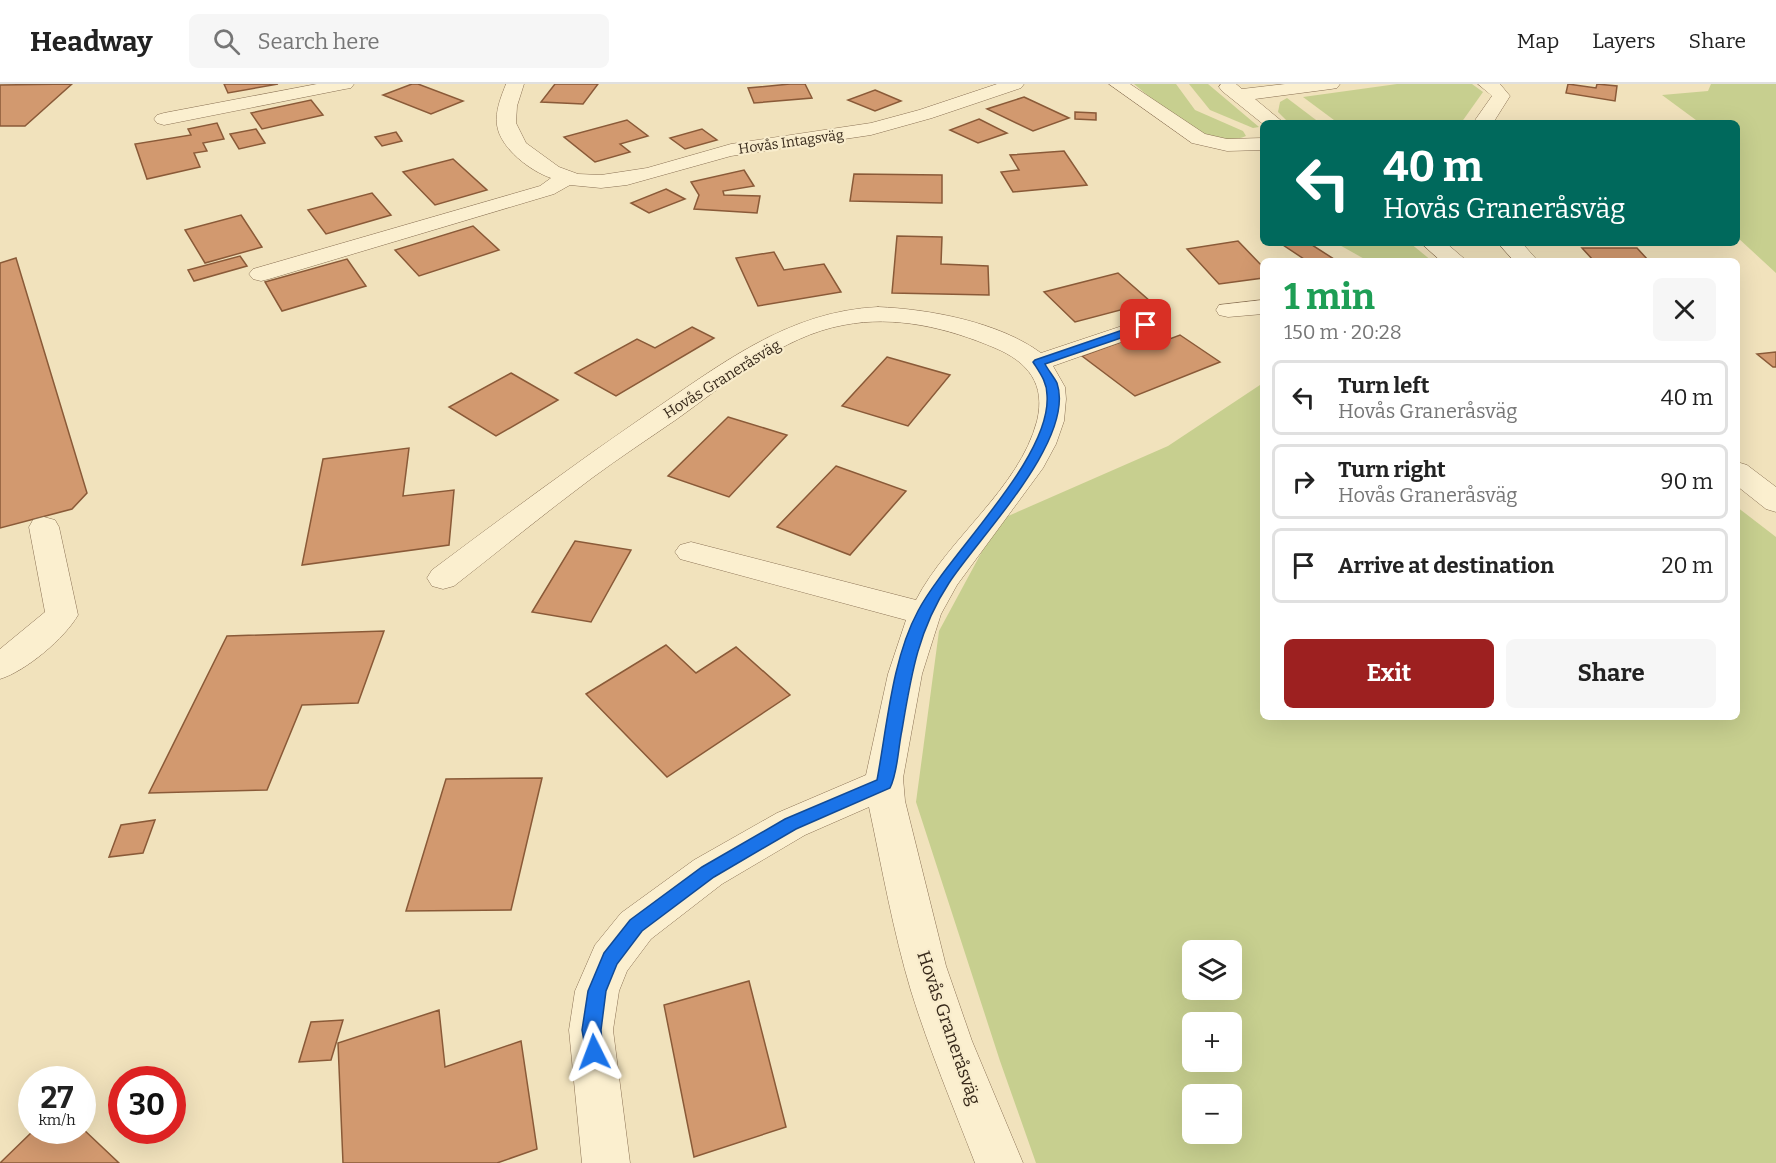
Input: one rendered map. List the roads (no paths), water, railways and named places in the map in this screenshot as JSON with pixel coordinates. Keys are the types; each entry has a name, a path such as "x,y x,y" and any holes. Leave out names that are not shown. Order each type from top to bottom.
{"street":[{"path":"164,119 345,84"},
{"name":"Hovås Intagsväg","path":"515,84 504,123 507,133 536,162 551,173 565,179 590,182 622,180 731,150 874,129 1015,84"},
{"path":"1118,84 1199,139 1227,145 1260,144"},
{"path":"1232,90 1331,84"},
{"path":"1485,120 1501,96 1497,90 1487,84"},
{"path":"1232,90 1270,120"},
{"path":"261,274 547,190 565,179"},
{"path":"1436,246 1452,258"},
{"path":"1512,246 1524,258"},
{"path":"1228,310 1260,307"},
{"name":"Hovås Graneråsväg","path":"443,578 580,473 691,397 766,349 816,326 840,318 907,315 978,332 999,340 1038,362 1051,382 1053,394 1053,407 1047,433 1020,481 945,578 923,613 907,660 884,784 925,967 965,1079 999,1163"},
{"path":"1038,362 1146,325"},
{"path":"1740,473 1776,502"},
{"path":"0,666 20,653 62,615 44,527"},
{"path":"691,552 923,613"},
{"path":"606,1163 591,1030 597,991 610,959 636,926 708,872 791,824 884,784"}]}
